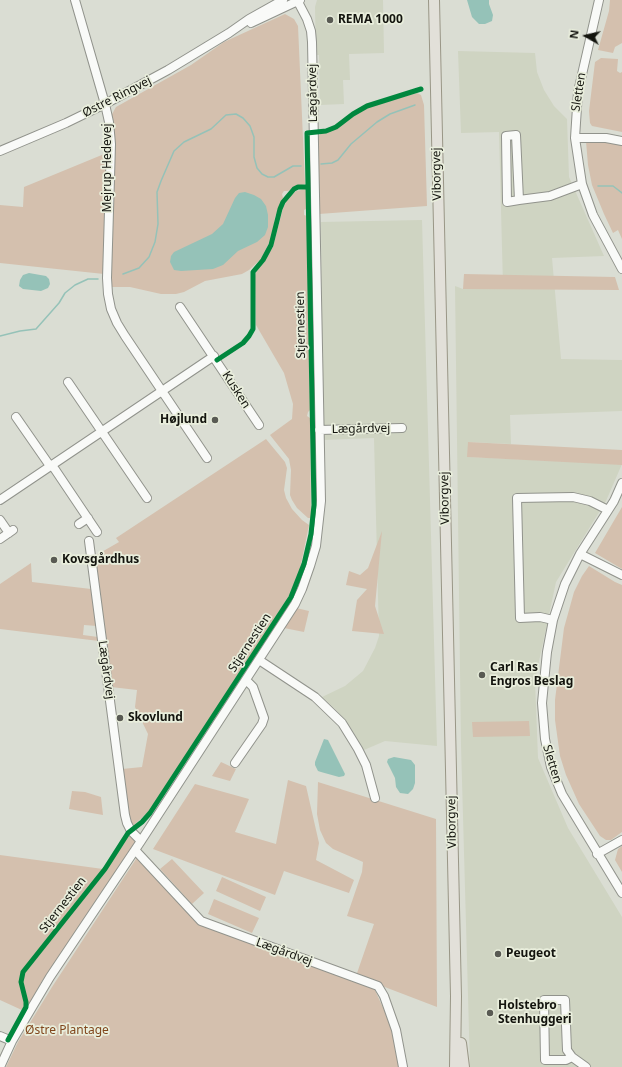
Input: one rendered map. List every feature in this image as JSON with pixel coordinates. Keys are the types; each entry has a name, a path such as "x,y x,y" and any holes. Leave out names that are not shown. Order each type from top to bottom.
{"main road":[{"name":"Viborgvej","path":"434,0 456,996 455,1067"},
{"name":"Viborgvej","path":"456,996 464,1067"}],"street":[{"name":"Mejrup Hedevej","path":"75,0 109,122 110,144 107,278 111,310 125,336 162,391"},
{"name":"Østre Ringvej","path":"0,151 105,104 168,70 282,0"},
{"name":"Østre Ringvej","path":"228,33 298,0"},
{"name":"Lægårdvej","path":"0,1067 6,1039 50,977 141,841 259,660 300,594 316,546 321,501 312,42 307,19 298,0"},
{"name":"Sletten","path":"599,0 578,92 575,138 582,184 593,215 622,269"},
{"path":"519,200 516,136 506,136 507,202 550,196 582,184"},
{"path":"575,138 606,138 622,141"},
{"name":"Kusken","path":"180,306 259,425"},
{"path":"0,500 214,356"},
{"path":"68,382 146,498"},
{"path":"162,391 207,458"},
{"path":"16,417 97,532"},
{"name":"Lægårdvej","path":"320,430 402,428"},
{"path":"193,455 201,449"},
{"name":"Sletten","path":"622,483 608,510 580,554 565,584 553,620 542,703 544,739 551,767 562,794 622,893"},
{"path":"132,494 140,489"},
{"path":"553,620 540,617 520,618 517,498 578,498 590,501 608,510"},
{"path":"79,524 88,518"},
{"path":"0,520 11,531 0,539"},
{"name":"Lægårdvej","path":"89,541 126,823 130,832 141,841"},
{"path":"580,554 622,575"},
{"path":"259,660 315,697 342,723 366,765 375,798"},
{"path":"235,763 262,724 264,718 253,687 246,680"},
{"path":"597,854 622,840"},
{"name":"Lægårdvej","path":"135,850 201,921 378,986 384,996 396,1030 403,1067"},
{"path":"572,1057 566,1060 545,1060 544,1000 565,1000 567,1050 572,1057 586,1067"},
{"path":"0,1054 6,1039"}],"shaded area":[{"path":"317,0 383,0 384,53 349,54 350,80 343,80 344,104 320,105 319,55 316,55 315,7"},
{"path":"458,51 535,53 537,72 544,90 554,106 567,119 569,177 604,256 552,258 561,359 622,360 622,411 510,415 511,444 468,442 468,457 622,464 606,501 556,582 535,680 538,758 568,828 622,917 622,1067 470,1067 461,745 455,286 463,289 503,286 499,132 461,133"},
{"path":"422,220 437,746 385,741 364,750 350,727 336,710 322,697 345,686 363,671 375,648 379,636 374,438 323,440 321,222"}],"green space":[{"path":"610,0 622,0 622,43 615,47 613,53 598,50 609,11"},
{"path":"285,14 294,19 298,26 305,184 294,187 288,191 284,191 282,194 283,198 275,217 272,237 261,259 242,274 205,281 184,292 176,294 161,294 130,287 111,287 114,144 111,116 116,107 191,65 224,42"},
{"path":"601,58 618,59 617,71 620,73 622,72 622,132 592,126 590,123 589,111 595,62"},
{"path":"417,93 421,95 424,105 427,206 319,214 318,137 321,133 333,130 361,111 372,106"},
{"path":"597,140 622,144 622,239 618,230 613,233 592,185 588,165 586,141"},
{"path":"109,152 104,274 0,263 0,205 23,207 24,187"},
{"path":"306,189 306,209 304,210 304,215 307,216 310,410 307,416 310,418 311,518 308,518 297,508 292,500 290,495 291,470 289,459 270,435 292,419 293,404 284,373 256,325 255,276 256,272 273,247 283,208 288,198 296,191"},
{"path":"464,274 615,277 619,290 463,289"},
{"path":"266,439 285,462 287,468 284,490 286,498 292,509 309,525 300,569 290,594 151,809 132,827 129,818 122,769 142,767 148,734 135,707 137,690 111,687 93,557 119,542 116,538"},
{"path":"468,442 622,450 622,465 467,457"},
{"path":"622,507 622,569 595,553"},
{"path":"382,531 375,606 384,634 352,631 357,600 367,589 346,585 349,571 360,575 368,568"},
{"path":"31,563 32,582 91,589 97,626 84,625 83,635 98,637 99,641 0,629 0,584"},
{"path":"589,566 622,585 622,832 611,840 606,840 600,836 579,804 566,775 560,756 555,720 555,700 564,628 574,592"},
{"path":"296,608 309,611 304,632 284,628"},
{"path":"529,721 530,736 473,737 472,722"},
{"path":"221,762 236,769 230,781 212,776"},
{"path":"288,780 306,786 319,843 316,860 354,880 349,893 284,871 275,895 153,849 195,784 249,799 235,832 276,844"},
{"path":"318,782 436,819 437,1007 356,976 374,924 347,916 362,872 363,862 333,849 326,843 320,830 317,814"},
{"path":"72,791 85,792 101,797 103,815 69,809"},
{"path":"129,834 135,841 134,846 42,981 28,1008 22,983 25,972 106,869"},
{"path":"622,846 622,872 615,860 618,849"},
{"path":"0,855 103,869 22,971 20,982 25,1004 24,1011 0,1000"},
{"name":"Østre Plantage","path":"138,856 193,919 374,988 394,1032 400,1067 6,1067 18,1042 52,987"},
{"path":"172,859 204,893 192,904 160,869"},
{"path":"222,877 266,897 260,911 216,891"},
{"path":"214,899 259,918 252,933 208,914"}],"water":[{"path":"467,0 489,0 493,15 492,21 485,24 479,24 472,17"},
{"path":"245,192 261,199 266,206 268,227 265,235 257,242 238,251 223,265 213,269 174,270 170,262 171,256 174,252 212,234 223,224 235,198 239,193"},
{"path":"29,273 46,276 49,279 50,284 48,288 41,291 23,289 19,286 23,275"},
{"path":"324,739 328,740 345,774 344,776 339,777 318,771 315,762"},
{"path":"394,757 411,760 415,765 415,783 413,789 408,794 400,793 396,787 395,778 387,762 388,759"}],"waterway":[{"path":"321,164 332,163 338,160 351,144 377,122 390,114 415,105"},
{"path":"123,274 139,268 149,257 155,242 158,224 157,192 174,151 184,142 211,129 226,115 236,114 243,118 250,126 254,137 254,157 257,168 262,174 268,177 274,177 293,166 301,166"},
{"path":"598,186 613,186 622,193"},
{"path":"0,336 36,329 59,303 65,293 75,285 88,279 98,279"}],"cycle path":[{"name":"Stjernestien","path":"8,1040 26,1007 21,982 23,972 105,869 128,833 142,822 150,813 291,597 304,564 311,534 314,505 307,133 326,131 336,127 353,114 367,106 421,89"},
{"path":"217,360 243,343 253,329 253,272 263,260 271,245 283,202 294,189 298,187 308,187"}],"place":[{"name":"REMA 1000","path":"330,20"},
{"name":"Højlund","path":"215,420"},
{"name":"Kovsgårdhus","path":"54,560"},
{"name":"Carl Ras Engros Beslag","path":"482,675"},
{"name":"Skovlund","path":"120,718"},
{"name":"Peugeot","path":"498,954"},
{"name":"Holstebro Stenhuggeri","path":"490,1013"}]}
